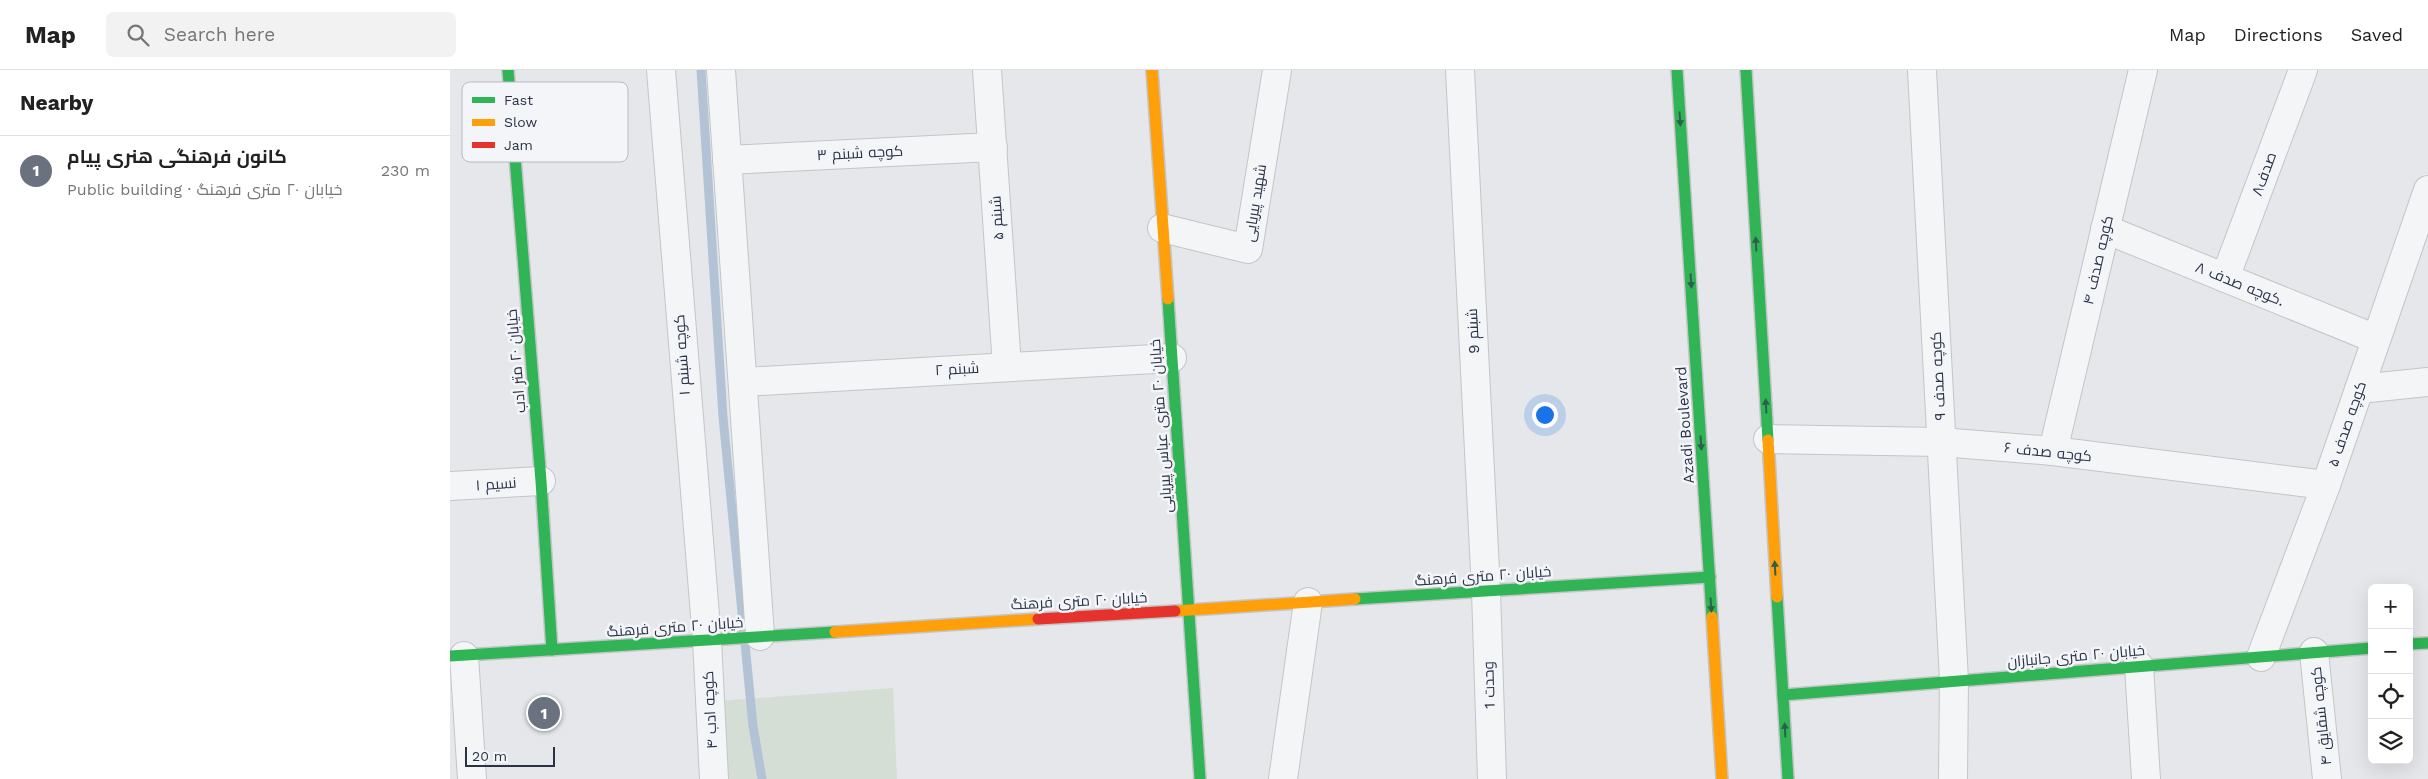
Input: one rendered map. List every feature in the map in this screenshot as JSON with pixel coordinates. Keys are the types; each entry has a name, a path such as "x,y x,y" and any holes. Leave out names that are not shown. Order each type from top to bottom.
{"street":[{"name":"کوچه شبنم ۱","path":"661,70 707,640"},
{"path":"721,70 760,636"},
{"name":"شبنم ۵","path":"987,70 1007,367"},
{"name":"خیابان ۲۰ متری عباس پیریایی","path":"1152,70 1200,779"},
{"name":"شهید پیریایی","path":"1162,228 1248,249 1276,70"},
{"name":"شبنم 9","path":"1460,70 1486,591"},
{"name":"Azadi Boulevard","path":"1677,70 1722,779"},
{"path":"1746,70 1788,779"},
{"name":"کوچه صدف ۹","path":"1922,70 1954,682 1953,779"},
{"name":"کوچه صدف ۴","path":"2053,451 2142,70"},
{"name":"صدف۸","path":"2225,278 2303,70"},
{"name":"کوچه شبنم ۳","path":"727,160 992,147"},
{"name":"خیابان ۲۰ متر ادب","path":"515,162 541,481 552,650"},
{"name":"کوچه صدف ۵","path":"2261,656 2326,485 2428,190"},
{"name":"کوچه صدف ۸.","path":"2105,229 2376,340"},
{"name":"شبنم ۲","path":"743,382 1172,358"},
{"path":"2359,389 2428,382"},
{"name":"کوچه صدف ۶","path":"1768,439 1941,442 2053,451 2326,485"},
{"name":"نسیم ۱","path":"450,486 541,481"},
{"name":"خیابان ۲۰ متری فرهنگ","path":"457,656 1710,577"},
{"name":"وحدت 1","path":"1486,591 1492,779"},
{"path":"1283,779 1308,602"},
{"name":"کوچه ادب ۴","path":"707,640 714,779"},
{"path":"2413,644 2428,643"},
{"name":"خیابان ۲۰ متری جانبازان","path":"1783,695 2368,648"},
{"name":"کوچه شقایق ۴","path":"2314,652 2327,779"},
{"path":"457,656 472,779"},
{"path":"2139,666 2146,779"}],"shaded area":[{"path":"893,688 897,779 711,779 705,702"}],"waterway":[{"path":"701,70 723,417 753,726 762,779"}],"traffic: fast":[{"path":"508,70 509,82"},
{"path":"1677,70 1712,617"},
{"path":"1746,70 1768,440"},
{"path":"515,162 541,481 552,650"},
{"path":"1168,299 1200,779"},
{"path":"1355,599 1710,577"},
{"path":"1777,597 1788,779"},
{"path":"450,656 835,632"},
{"path":"2413,644 2428,643"},
{"path":"1783,695 2368,648"}],"traffic: slow":[{"path":"1152,70 1168,299"},
{"path":"1768,440 1777,597"},
{"path":"1175,611 1355,599"},
{"path":"1712,617 1722,779"},
{"path":"835,632 1038,619"}],"traffic: jam":[{"path":"1038,619 1175,611"}],"place":[{"name":"کانون فرهنگی هنری پیام","path":"544,713"}]}
